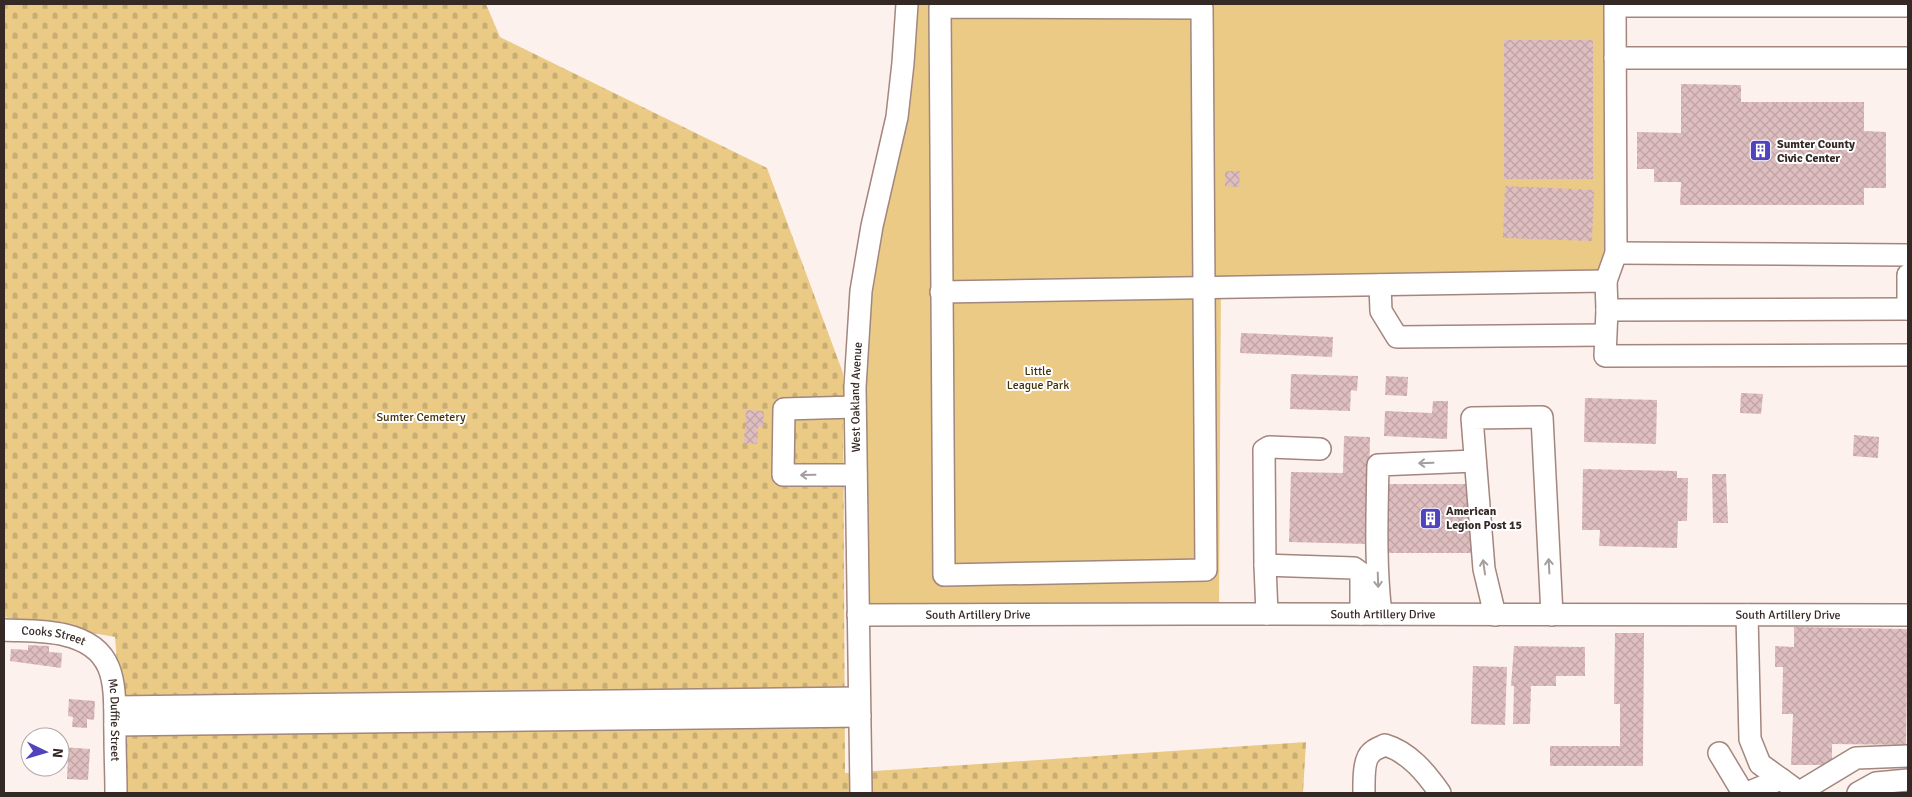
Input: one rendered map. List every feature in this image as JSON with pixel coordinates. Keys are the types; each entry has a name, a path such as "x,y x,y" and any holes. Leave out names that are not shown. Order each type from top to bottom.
{"street":[{"name":"West Oakland Avenue","path":"861,793 856,474 857,337 861,291 872,226 897,117 907,4"},
{"path":"1908,6 1615,6 1616,253 1606,280 1605,356 1908,355"},
{"path":"940,7 1202,8 1206,570 944,575 941,292 940,7"},
{"path":"1615,58 1908,58"},
{"path":"1616,253 1908,255"},
{"path":"1607,310 1908,310 1908,275"},
{"path":"941,292 1204,289 1606,280"},
{"path":"1380,285 1382,311 1396,337 1606,335"},
{"path":"856,407 784,409 783,475 856,474"},
{"path":"1495,615 1484,569 1472,418 1542,417 1552,615"},
{"path":"1267,614 1264,450 1269,447 1320,449"},
{"path":"1371,614 1378,592 1376,539 1378,465 1474,461"},
{"path":"1266,565 1354,568 1361,573 1371,614"},
{"name":"South Artillery Drive","path":"858,615 1908,615"},
{"path":"1746,615 1750,739 1760,764 1791,789"},
{"name":"Cooks Street","path":"4,630 66,635 90,645 98,652"},
{"name":"Mc Duffie Street","path":"98,652 109,665 115,688 116,793"},
{"path":"115,716 859,707"},
{"path":"1364,793 1364,775 1367,759 1370,753 1385,745 1399,749 1409,756 1440,793"},
{"path":"1719,752 1742,793"},
{"path":"1747,793 1791,789 1856,758 1908,756"},
{"path":"1858,793 1876,783 1908,780"}],"green space":[{"name":"Sumter Cemetery","path":"4,4 486,4 500,37 767,168 843,373 845,773 1306,742 1303,793 123,793 124,752 115,637 4,617"},
{"name":"Little League Park","path":"907,4 1604,4 1605,272 1221,277 1219,614 858,615 855,387"}],"building":[{"path":"1504,40 1593,40 1593,179 1504,179"},
{"name":"Sumter County Civic Center","path":"1681,84 1741,85 1741,102 1864,102 1864,131 1886,132 1886,188 1864,188 1864,205 1680,205 1681,182 1654,182 1654,169 1637,169 1637,132 1681,133"},
{"path":"1225,171 1240,171 1239,187 1225,186"},
{"path":"1505,186 1594,190 1592,241 1503,238"},
{"path":"1241,333 1333,337 1332,357 1240,353"},
{"path":"1291,374 1358,376 1357,391 1351,390 1350,411 1290,409"},
{"path":"1386,376 1408,377 1407,396 1385,395"},
{"path":"1741,393 1763,394 1761,414 1740,413"},
{"path":"1585,398 1657,400 1656,444 1584,442"},
{"path":"1433,401 1448,401 1447,439 1384,436 1385,411 1432,413"},
{"path":"746,410 764,411 763,427 758,427 757,444 744,443"},
{"path":"1854,435 1879,437 1878,458 1853,456"},
{"path":"1344,436 1370,437 1368,544 1289,542 1291,472 1343,473"},
{"path":"1583,469 1677,471 1677,478 1688,478 1687,521 1678,521 1677,548 1599,546 1600,530 1582,530"},
{"path":"1712,474 1726,474 1728,523 1713,523"},
{"name":"American Legion Post 15","path":"1388,484 1471,484 1472,553 1388,553"},
{"path":"1794,627 1908,629 1906,745 1832,744 1832,765 1791,765 1793,714 1782,714 1783,667 1775,667 1775,646 1794,647"},
{"path":"1615,633 1644,633 1643,766 1550,766 1550,746 1620,746 1620,704 1614,704"},
{"path":"28,645 49,646 49,652 62,653 61,668 10,661 11,649 28,650"},
{"path":"1514,646 1585,647 1585,676 1556,676 1556,686 1531,686 1530,724 1513,724 1514,686 1511,686"},
{"path":"1473,666 1507,667 1505,725 1471,724"},
{"path":"69,699 95,701 94,720 87,719 87,728 72,727 73,717 68,716"},
{"path":"70,748 90,749 88,780 67,779 67,777 70,777"}],"place":[{"name":"Sumter County Civic Center","path":"1761,151"},
{"name":"American Legion Post 15","path":"1430,518"}]}
